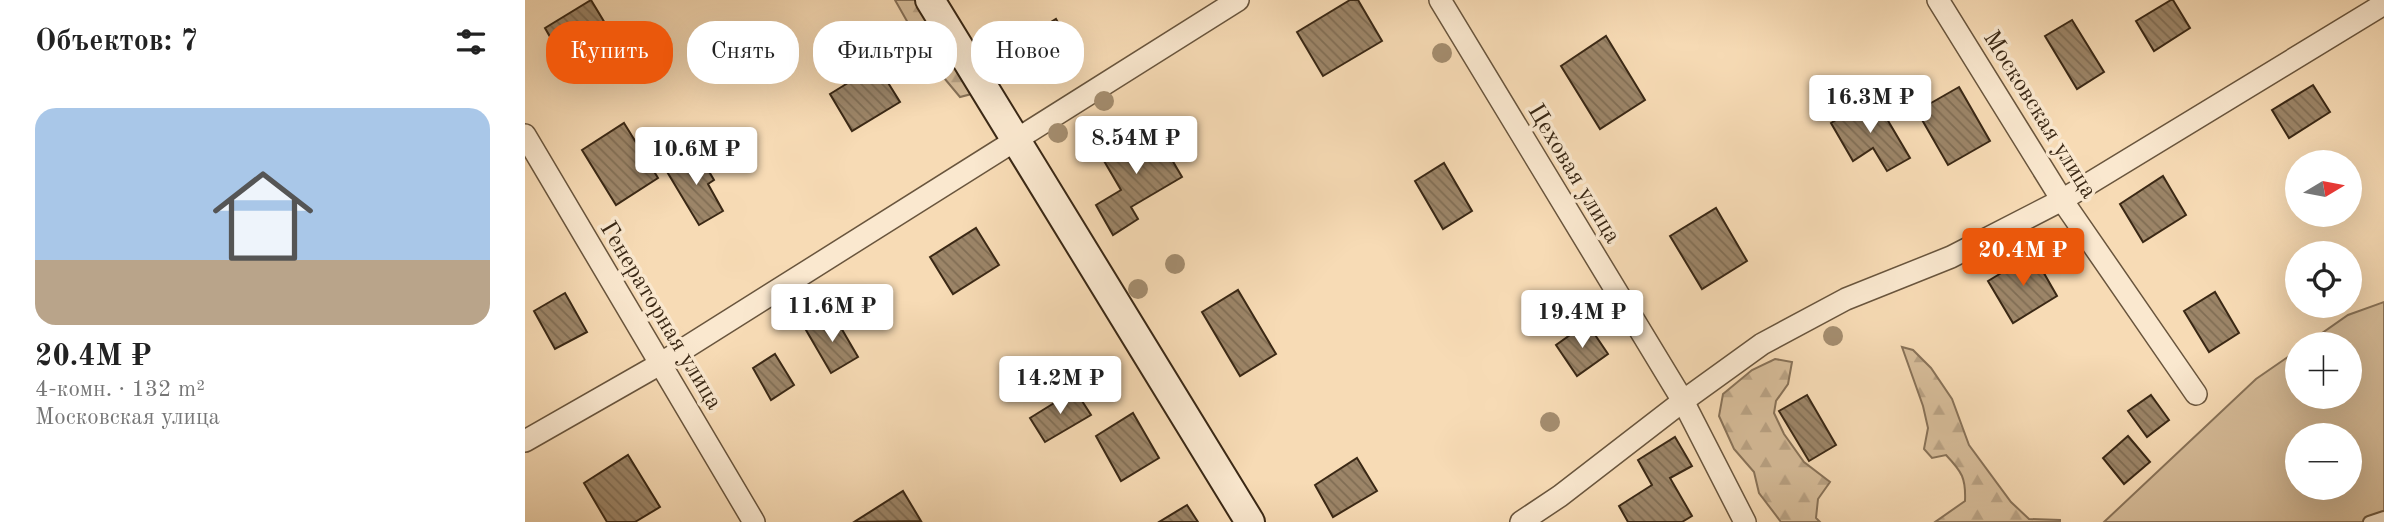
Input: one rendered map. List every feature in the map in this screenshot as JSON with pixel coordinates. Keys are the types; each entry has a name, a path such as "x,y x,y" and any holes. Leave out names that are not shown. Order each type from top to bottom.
{"street":[{"path":"930,0 1250,522"},
{"path":"525,441 660,364 1238,0"},
{"name":"Цеховая улица","path":"1440,0 1683,401 1745,522"},
{"name":"Московская улица","path":"1938,0 2062,200 2196,394"},
{"path":"1521,522 1560,496 1762,344 1834,306 1951,257 2062,200 2384,4"},
{"name":"Генераторная улица","path":"525,135 754,522"}],"lane":[{"path":"2369,522 2384,517"}],"green space":[{"path":"895,0 921,0 933,21 907,21"},
{"path":"957,62 975,93 960,97 949,84 957,84"},
{"path":"2384,302 2384,522 2104,522 2256,379 2285,359 2285,409 2362,409 2362,332 2324,332 2344,318 2362,318 2362,310"},
{"path":"1902,347 1913,350 1931,368 1952,399 1969,445 2011,502 2029,519 2060,522 1935,522 1965,501 1965,486 1959,471 1946,455 1932,458 1924,449 1928,428"},
{"path":"1775,359 1792,362 1788,384 1776,401 1774,413 1784,434 1804,462 1830,482 1818,499 1816,518 1820,522 1781,522 1759,493 1754,472 1734,449 1719,416 1723,394 1752,370"}],"building":[{"path":"591,0 604,21 556,21"},
{"path":"1350,0 1358,0 1382,41 1323,76 1297,32"},
{"path":"2171,0 2190,28 2154,51 2136,21"},
{"path":"2072,20 2104,72 2077,89 2045,36"},
{"path":"1606,36 1645,100 1600,129 1561,66"},
{"path":"846,84 889,84 900,102 852,131 830,94"},
{"path":"2313,85 2330,112 2289,138 2272,110"},
{"path":"1959,87 1990,141 1948,165 1917,111"},
{"path":"1874,97 1910,158 1887,171 1873,148 1853,161 1831,123"},
{"path":"624,123 658,178 616,205 582,150"},
{"path":"1151,124 1182,177 1131,207 1138,219 1113,235 1096,205 1121,190 1100,154"},
{"path":"697,151 714,180 708,184 723,211 699,225 666,170"},
{"path":"1444,163 1472,211 1443,229 1415,181"},
{"path":"2163,176 2186,215 2143,242 2120,204"},
{"path":"1716,208 1747,261 1702,289 1670,236"},
{"path":"976,228 999,265 953,294 930,257"},
{"path":"2033,254 2057,296 2013,323 1988,281"},
{"path":"1238,290 1276,354 1240,376 1202,312"},
{"path":"2215,292 2239,333 2209,352 2184,311"},
{"path":"565,293 587,332 555,349 534,311"},
{"path":"833,314 858,357 831,373 806,330"},
{"path":"1587,323 1608,354 1577,376 1556,345"},
{"path":"775,354 794,385 771,400 753,368"},
{"path":"1075,390 1091,415 1045,442 1030,418"},
{"path":"1807,395 1836,445 1809,461 1779,411"},
{"path":"2151,395 2169,420 2147,437 2128,411"},
{"path":"1133,413 1159,458 1121,481 1096,436"},
{"path":"2128,436 2150,462 2124,484 2103,458"},
{"path":"1675,437 1692,466 1670,478 1692,516 1682,522 1628,522 1619,506 1652,485 1638,460"},
{"path":"628,455 660,507 635,522 607,522 584,483"},
{"path":"1357,458 1377,491 1333,517 1315,485"},
{"path":"903,491 921,521 854,522"},
{"path":"1187,505 1198,522 1159,522"}]}
